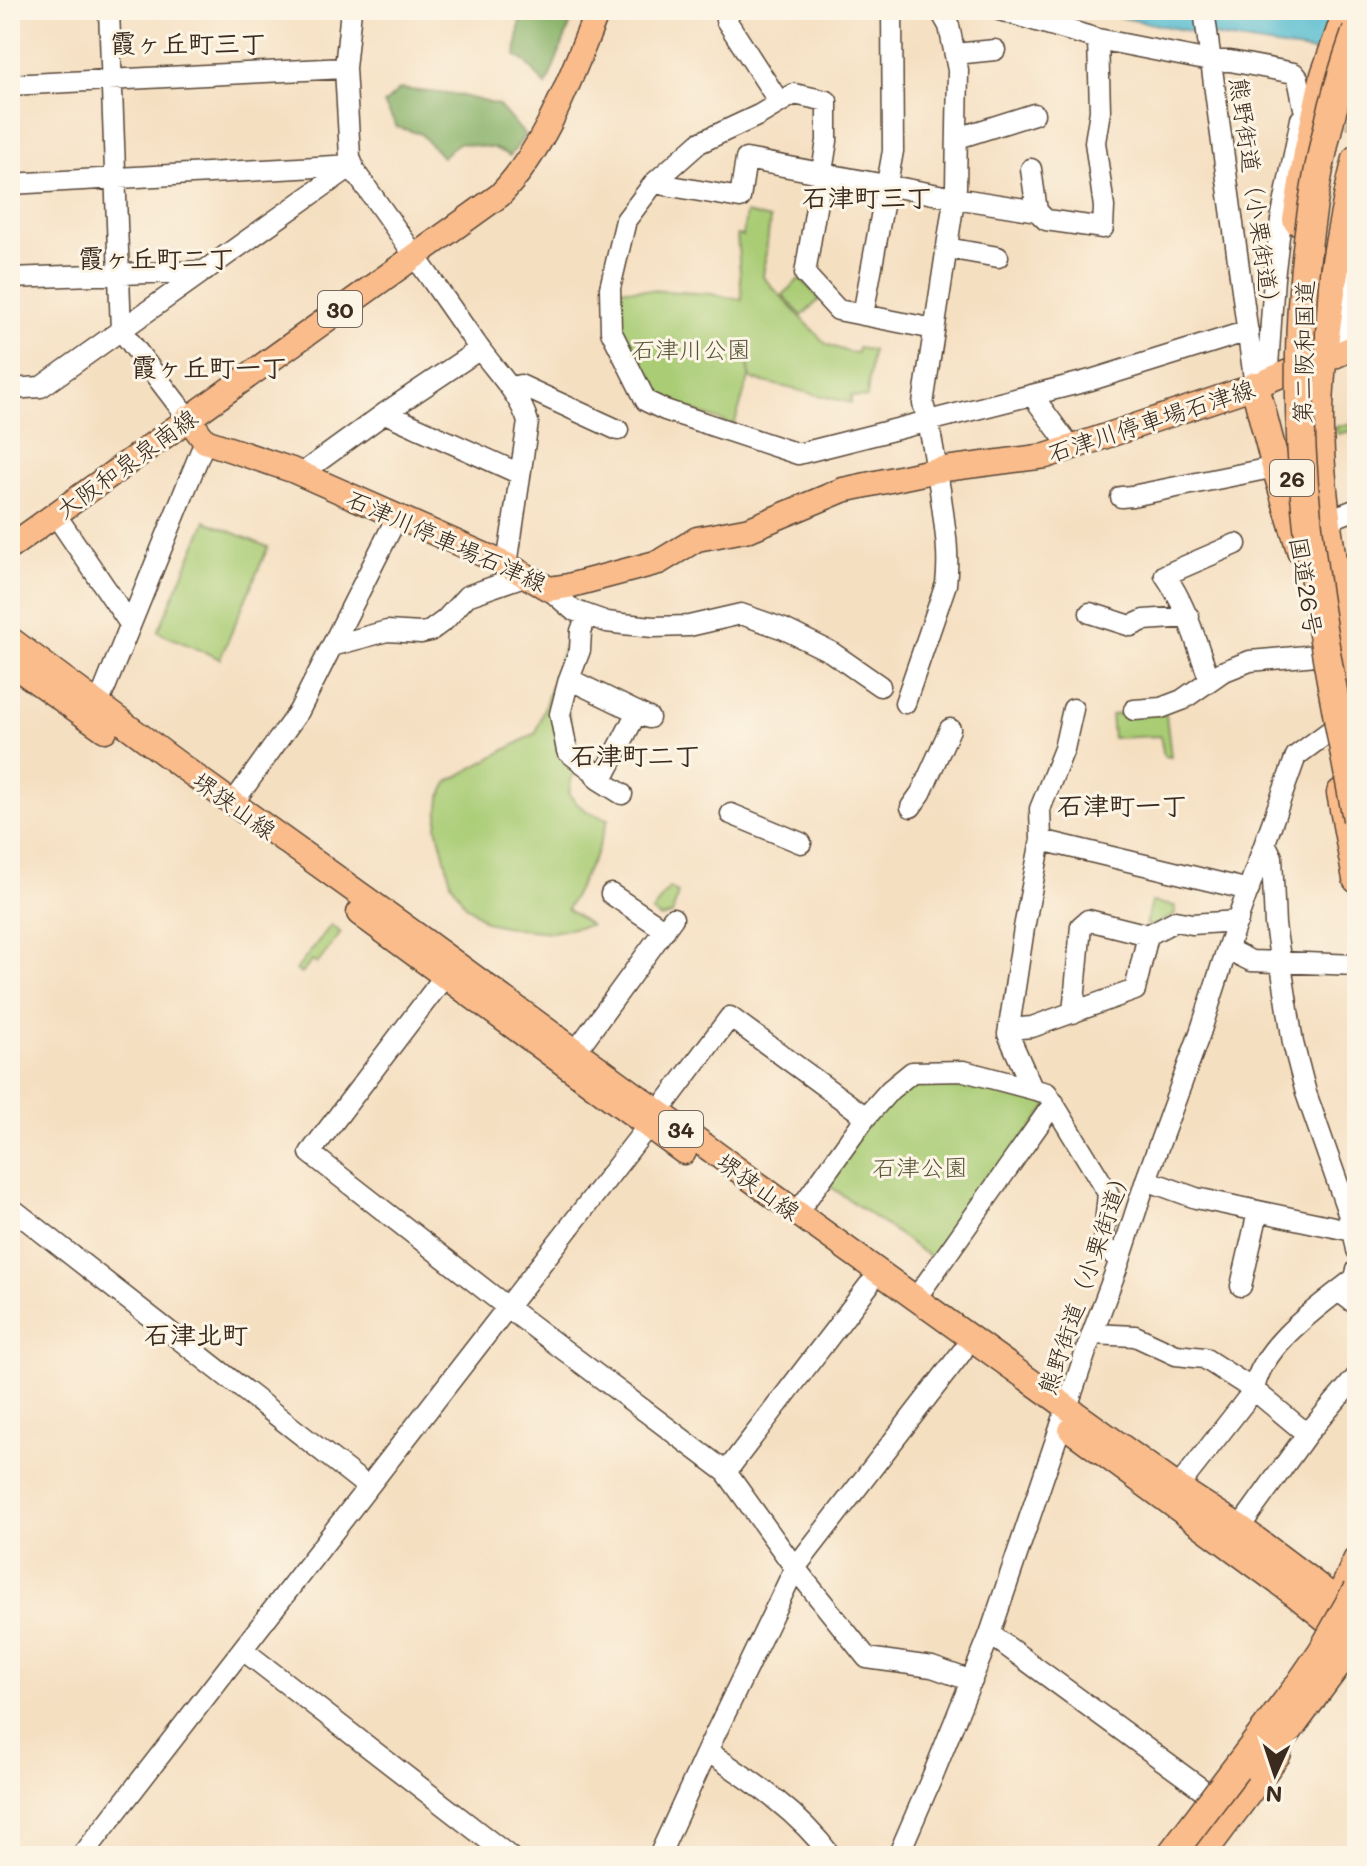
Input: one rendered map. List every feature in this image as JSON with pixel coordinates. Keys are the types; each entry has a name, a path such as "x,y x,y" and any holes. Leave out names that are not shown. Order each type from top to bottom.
{"highway":[{"name":"国道26号","path":"1348,10 1325,75 1308,153 1296,223 1289,297 1270,380 1288,441 1317,655 1357,879"},
{"name":"第二阪和国道","path":"1357,30 1328,124 1313,203 1304,278 1300,379 1301,448 1312,557 1357,819"},
{"name":"第二阪和国道","path":"1357,91 1336,174 1324,248 1316,325 1314,393 1321,524 1357,742"},
{"name":"国道26号","path":"1357,159 1340,235 1340,354 1319,430 1326,521 1348,604 1357,697"},
{"path":"1270,380 1276,467 1301,550"},
{"path":"1203,1855 1338,1663 1357,1561"},
{"path":"1168,1856 1210,1795 1348,1612"},
{"path":"1168,1856 1300,1684 1348,1612"},
{"path":"1203,1855 1264,1770 1357,1652"}],"main road":[{"name":"大阪和泉泉南線","path":"10,547 500,195 529,160 551,122 598,10"},
{"name":"石津川停車場石津線","path":"205,441 301,474 515,570 549,589 659,562 697,539 750,529 843,490 937,470 1046,456 1340,354"},
{"path":"188,418 205,441"},
{"name":"堺狭山線","path":"10,639 576,1051 653,1119 869,1285 962,1352 1240,1527 1348,1612 1357,1638"},
{"name":"堺狭山線","path":"10,663 301,870 444,977 797,1213 916,1298 1294,1594 1348,1612"}],"street":[{"path":"109,10 121,330 188,418"},
{"path":"332,646 387,631 430,631 467,596 515,570 520,474 528,422 511,388 355,172 350,157 345,68 351,10"},
{"path":"731,10 726,20 779,102"},
{"path":"863,315 893,151 892,10"},
{"path":"905,703 946,584 947,571 937,470 923,404 955,198 958,138 955,54 949,26 940,10"},
{"path":"999,10 1098,39 1210,56 1294,73 1298,78 1307,108 1292,158 1281,220 1274,278 1270,380"},
{"name":"熊野街道（小栗街道）","path":"1204,10 1248,331 1270,380"},
{"path":"654,183 740,198 746,159 1037,211 1046,220 1103,228 1104,207 1095,142 1100,111 1098,39"},
{"path":"955,54 995,50"},
{"path":"10,85 345,68"},
{"path":"934,329 838,310 805,274 827,141 827,101 794,94 759,115 699,143 654,183 626,220 610,288 611,331 646,401 798,454 1091,380 1248,331"},
{"path":"958,138 1034,114"},
{"path":"10,184 353,165"},
{"path":"10,389 41,387 353,165"},
{"path":"1031,169 1037,211"},
{"path":"1340,354 1354,284 1357,231"},
{"path":"947,248 998,257"},
{"path":"10,278 205,271"},
{"path":"301,474 480,349"},
{"path":"511,388 520,385 618,430"},
{"path":"1032,395 1071,448"},
{"path":"385,413 520,474"},
{"path":"96,703 102,695 205,441"},
{"path":"1121,497 1276,467"},
{"path":"1326,521 1357,509"},
{"path":"55,514 130,624"},
{"path":"233,803 299,711 397,517"},
{"path":"1210,680 1189,617 1165,575 1236,544"},
{"path":"549,589 573,610 623,624 689,626 741,614 784,629 831,652 880,686"},
{"path":"1090,613 1131,626 1144,620 1189,617"},
{"path":"587,615 581,631 580,650 560,714 567,751 593,771 598,779 622,794"},
{"path":"1134,710 1161,708 1182,700 1222,672 1250,661 1317,655"},
{"path":"569,679 643,715 602,780"},
{"path":"1032,1088 1008,1034 1041,840 1040,809 1064,749 1073,709"},
{"path":"911,807 921,793 950,729"},
{"name":"熊野街道（小栗街道）","path":"898,1856 990,1634 1092,1334 1296,756 1330,731"},
{"path":"731,814 801,843"},
{"path":"1041,840 1249,890"},
{"path":"1266,845 1272,857 1275,925 1293,1043 1306,1093 1355,1240"},
{"path":"576,1051 669,924 611,894"},
{"path":"1073,1013 1081,926 1088,920 1148,935 1175,921 1192,924 1238,921"},
{"path":"1009,1029 1032,1027 1135,990 1148,935"},
{"path":"1227,949 1251,961 1357,965"},
{"path":"444,977 310,1153 726,1472 795,1568 867,1658 932,1667 972,1681"},
{"path":"82,1856 730,1017 866,1117"},
{"path":"797,1213 866,1117 890,1090 912,1072 964,1071 1047,1093 1108,1193 1103,1246 1120,1260"},
{"path":"916,1298 1054,1103"},
{"path":"1146,1180 1196,1198 1355,1240"},
{"path":"10,1207 368,1487"},
{"path":"1241,1286 1258,1212"},
{"path":"1178,1487 1254,1390 1257,1376 1285,1335 1355,1278 1357,1270"},
{"path":"726,1472 869,1285"},
{"path":"1338,1291 1357,1305"},
{"path":"1092,1334 1135,1336 1176,1355 1204,1358 1254,1390 1307,1434"},
{"path":"659,1856 795,1568 962,1352"},
{"path":"1240,1527 1307,1434 1357,1376"},
{"path":"990,1634 1210,1795"},
{"path":"243,1650 509,1856"},
{"path":"707,1751 752,1781 795,1817 816,1835 831,1856"}],"green space":[{"path":"521,10 576,10 546,86 527,63 516,56"},
{"path":"400,89 459,95 498,105 525,135 510,156 494,148 458,143 442,157 421,134 397,127 384,104"},
{"name":"石津川公園","path":"746,213 770,219 763,277 826,344 848,352 857,353 858,348 872,350 867,398 851,396 851,403 751,379 748,361 749,378 734,425 653,397 619,331 615,288 711,294 742,300 737,235 743,236"},
{"path":"800,278 820,299 802,316 783,295"},
{"path":"1356,422 1357,456 1351,431 1338,434 1336,427"},
{"path":"206,521 268,547 220,659 158,632"},
{"path":"573,619 578,620 563,677 577,767 569,794 586,810 608,819 596,854 567,909 590,925 552,932 486,922 464,903 451,882 437,827 440,798 449,781 536,733"},
{"path":"1160,710 1166,715 1171,757 1164,756 1160,736 1113,738 1111,715"},
{"path":"669,888 678,893 672,915 661,918 652,912"},
{"path":"1151,902 1175,906 1175,915 1153,926 1146,925"},
{"path":"331,925 341,933 317,964 312,961 301,974 296,970"},
{"name":"石津公園","path":"962,1076 1049,1104 936,1261 824,1182 870,1119 913,1078"}],"water":[{"path":"1083,10 1357,10 1357,61 1224,38"}],"tunnel":[{"path":"1318,111 1357,121"}],"district":[{"name":"霞ヶ丘町三丁","path":"188,43"},
{"name":"石津町三丁","path":"867,197"},
{"name":"霞ヶ丘町二丁","path":"156,258"},
{"name":"霞ヶ丘町一丁","path":"209,367"},
{"name":"石津町二丁","path":"635,755"},
{"name":"石津町一丁","path":"1122,805"},
{"name":"石津北町","path":"196,1334"}]}
